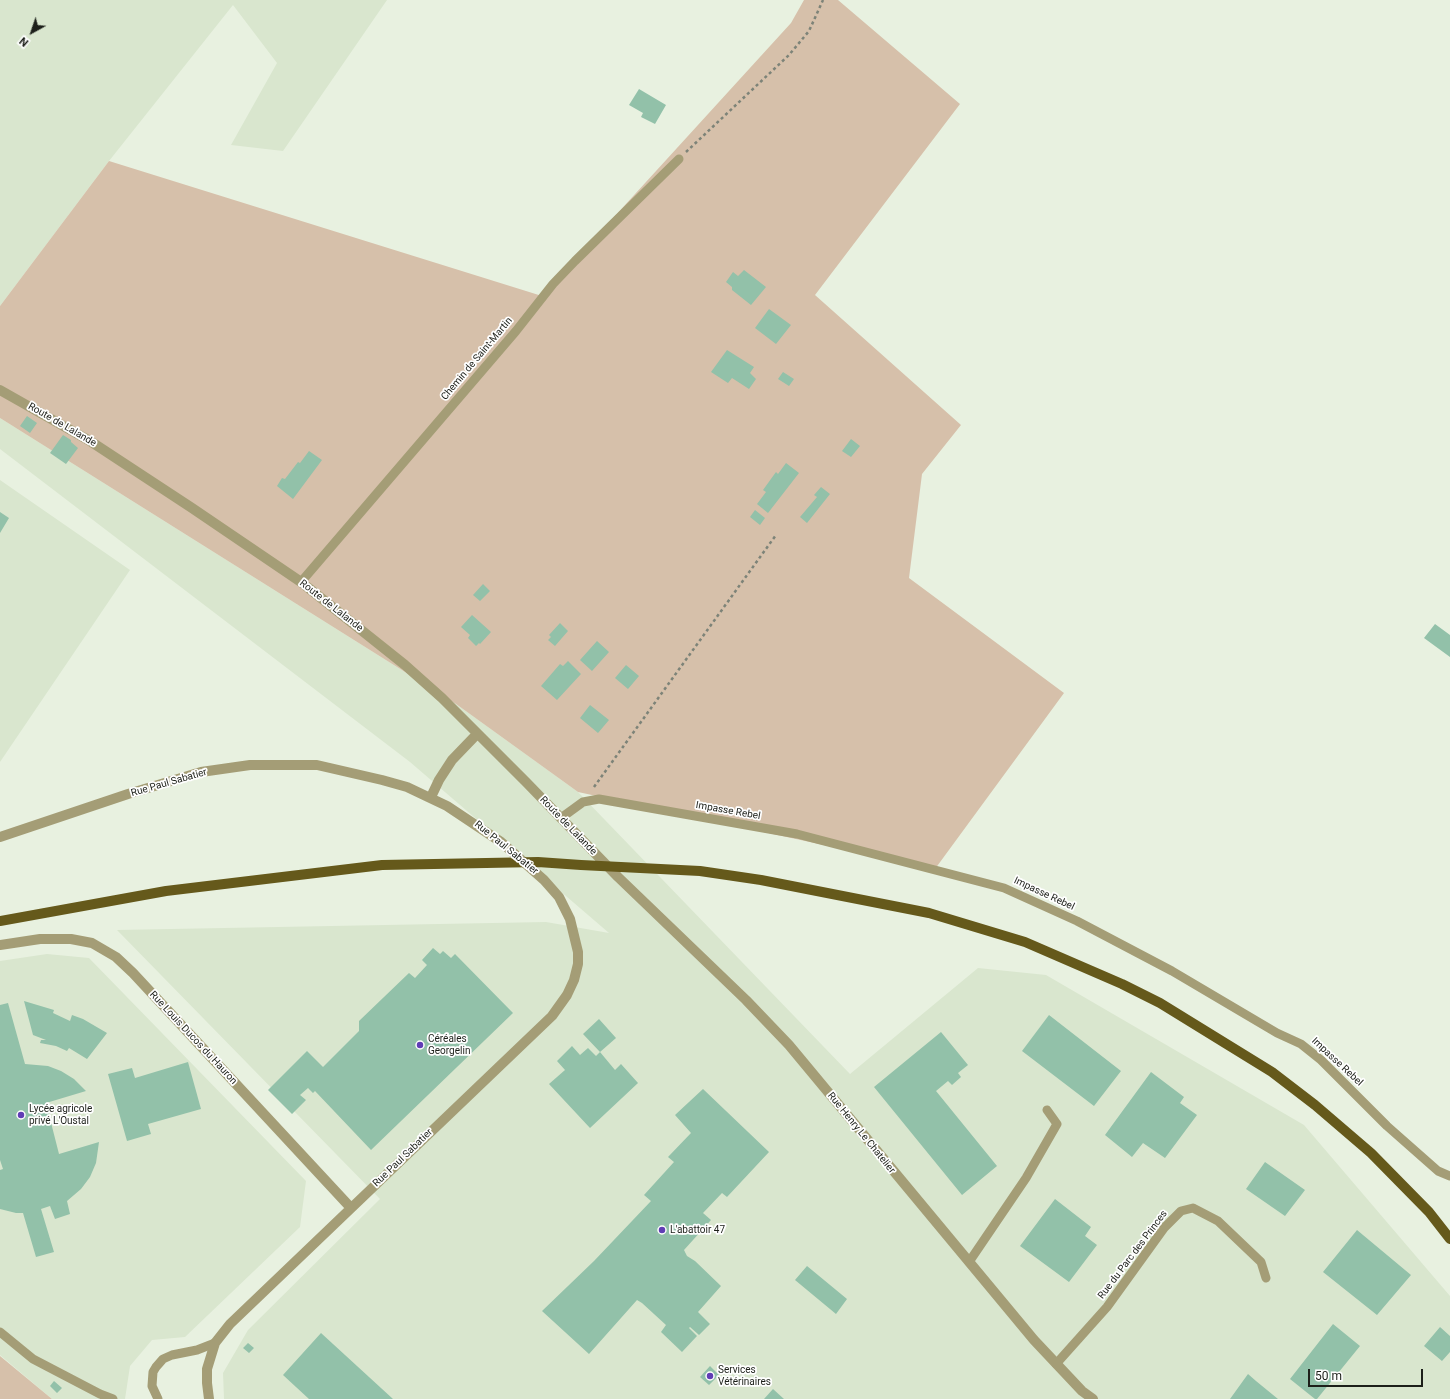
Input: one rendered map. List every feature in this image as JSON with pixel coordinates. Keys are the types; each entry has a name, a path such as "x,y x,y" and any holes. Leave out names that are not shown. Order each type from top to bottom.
{"main road":[{"path":"0,921 166,891 382,865 538,862 700,871 761,880 929,913 1025,942 1122,984 1160,1003 1272,1072 1315,1105 1371,1154 1429,1212 1450,1238"}],"street":[{"name":"Route de Lalande","path":"0,390 90,441 301,582 405,665 442,698 618,877"},
{"path":"431,797 439,780 452,760 477,734"},
{"name":"Rue Paul Sabatier","path":"0,837 128,794 201,772 250,765 317,766 407,786 431,797 472,821 501,842 544,880 559,897 570,919 578,952 578,964 574,980 567,995 552,1016 230,1324 215,1343 207,1368 209,1399"},
{"name":"Rue Henry Le Chatelier","path":"618,877 746,1000 789,1045 969,1262 1056,1364 1082,1391 1093,1399"},
{"name":"Rue Louis Ducos du Hauron","path":"0,945 40,939 71,938 92,943 116,957 133,973 351,1208"}],"lane":[{"name":"Chemin de Saint-Martin","path":"301,582 516,331 553,284 679,159"},
{"name":"Impasse Rebel","path":"561,818 583,802 599,799 798,834 1004,888 1077,921 1172,971 1277,1033 1301,1044 1321,1060 1387,1126 1438,1171 1450,1176"},
{"path":"969,1262 1026,1178 1057,1124 1047,1110"},
{"name":"Rue du Parc des Princes","path":"1056,1364 1107,1307 1164,1228 1181,1211 1193,1208 1218,1221 1261,1262 1266,1278"},
{"path":"0,1332 33,1359 100,1394 113,1399"},
{"path":"158,1399 152,1386 153,1372 163,1358 197,1350 215,1343"}],"path":[{"path":"679,159 790,55 809,31 823,0"},
{"path":"583,802 776,535"}],"shaded area":[{"path":"0,0 387,0 283,151 231,145 277,63 233,5 109,161 0,306"},
{"path":"804,0 838,0 960,104 815,295 961,425 922,474 909,578 1064,693 935,869 578,792 456,704 0,418 0,306 109,161 542,296 791,23"},
{"path":"0,418 456,704 578,792 850,1074 978,968 1046,975 1304,1125 1450,1296 1450,1399 224,1399 223,1373 248,1330 380,1199 117,930 546,922 609,933 410,762 0,449"},
{"path":"0,480 130,570 0,762"},
{"path":"47,954 89,958 306,1181 300,1227 185,1337 152,1340 130,1366 125,1399 52,1399 0,1355 0,961"},
{"path":"0,1356 52,1399 0,1399"}],"building":[{"path":"639,89 666,105 655,124 641,117 643,113 629,105"},
{"path":"744,270 766,287 751,305 732,290 732,287 726,282 733,272 738,276"},
{"path":"769,309 791,325 776,344 755,328"},
{"path":"727,350 754,367 750,373 756,379 749,389 732,378 728,383 711,372"},
{"path":"783,372 794,379 789,386 778,379"},
{"path":"27,416 37,423 30,433 20,426"},
{"path":"63,435 71,440 71,442 78,448 66,464 50,453"},
{"path":"851,439 860,446 851,457 842,451"},
{"path":"309,451 322,460 293,499 277,486 282,478 285,479"},
{"path":"786,463 799,473 768,513 757,504 766,492 763,490 776,472 778,474"},
{"path":"821,487 830,494 807,523 800,517 817,497 814,495"},
{"path":"755,510 765,518 760,525 750,517"},
{"path":"0,512 9,518 0,533"},
{"path":"483,584 490,591 480,601 473,595"},
{"path":"472,615 491,632 480,644 479,643 476,646 468,638 470,635 461,627"},
{"path":"560,623 568,631 555,646 548,640 551,637 549,635"},
{"path":"1435,624 1450,635 1450,657 1424,638"},
{"path":"597,641 609,652 592,671 580,660"},
{"path":"568,661 581,674 557,700 541,686 560,664 563,666"},
{"path":"626,665 639,676 628,689 615,678"},
{"path":"590,705 609,720 598,733 580,718"},
{"name":"Céréales Georgelin","path":"433,948 440,954 443,951 451,958 455,954 513,1013 371,1150 315,1091 313,1093 308,1088 300,1095 306,1100 292,1114 268,1090 307,1051 323,1067 359,1031 359,1021 409,973 415,978 427,965 422,960"},
{"path":"24,1001 54,1010 53,1013 70,1021 72,1015 83,1019 107,1033 87,1059 69,1048 67,1051 56,1046 40,1043 41,1040 46,1040 33,1035"},
{"name":"Lycée agricole privé L'Oustal","path":"8,1003 25,1064 48,1066 61,1071 74,1079 86,1091 46,1103 59,1154 99,1142 96,1163 90,1177 81,1189 67,1201 70,1214 55,1219 50,1206 41,1209 54,1252 36,1257 23,1213 0,1209 0,1170 3,1169 0,1160 0,1005"},
{"path":"1049,1015 1121,1071 1094,1106 1022,1051"},
{"path":"599,1019 616,1038 600,1052 583,1034"},
{"path":"941,1032 968,1065 958,1073 961,1077 952,1085 948,1081 936,1091 997,1166 962,1195 874,1087"},
{"path":"572,1046 580,1055 588,1048 596,1056 600,1052 615,1070 621,1064 638,1083 590,1128 549,1084 565,1070 557,1061"},
{"path":"188,1062 201,1109 148,1124 151,1134 127,1141 108,1074 132,1068 135,1078"},
{"path":"1151,1072 1184,1097 1180,1103 1197,1115 1165,1158 1143,1143 1132,1157 1105,1135"},
{"name":"L'abattoir 47","path":"703,1089 769,1152 727,1197 722,1193 703,1213 711,1220 684,1250 687,1256 695,1261 721,1286 698,1312 710,1324 699,1335 690,1327 689,1328 697,1336 682,1352 661,1332 666,1325 637,1300 589,1354 542,1311 594,1261 651,1201 644,1195 674,1162 668,1157 691,1133 675,1115"},
{"path":"1265,1162 1305,1190 1285,1216 1246,1189"},
{"path":"1055,1199 1091,1227 1085,1236 1097,1245 1069,1282 1020,1246"},
{"path":"1357,1230 1411,1275 1377,1315 1323,1272"},
{"path":"807,1266 847,1299 836,1314 795,1280"},
{"path":"1333,1324 1360,1346 1317,1399 1315,1399 1290,1379"},
{"path":"1440,1327 1450,1336 1450,1352 1442,1361 1424,1346"},
{"path":"321,1333 393,1399 309,1399 283,1375"},
{"path":"248,1343 254,1348 249,1353 243,1348"},
{"name":"Services Vétérinaires","path":"710,1366 719,1375 709,1385 700,1377"},
{"path":"1248,1374 1256,1381 1278,1399 1230,1399"},
{"path":"54,1381 62,1388 57,1393 50,1386"},
{"path":"773,1389 784,1399 764,1399"}],"place":[{"name":"Céréales Georgelin","path":"420,1045"},
{"name":"Lycée agricole privé L'Oustal","path":"21,1115"},
{"name":"L'abattoir 47","path":"662,1230"},
{"name":"Services Vétérinaires","path":"710,1376"}]}
